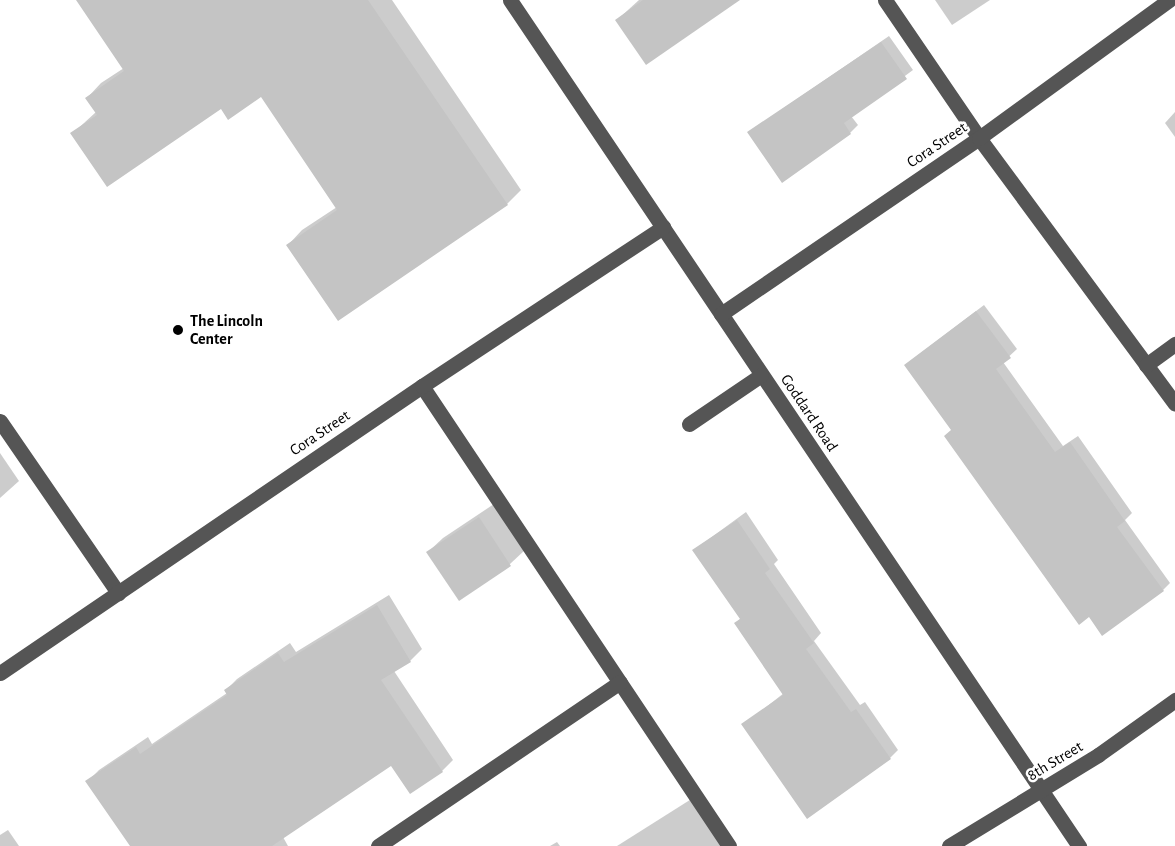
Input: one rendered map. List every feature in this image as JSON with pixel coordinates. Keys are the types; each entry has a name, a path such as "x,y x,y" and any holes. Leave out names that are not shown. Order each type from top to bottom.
{"street":[{"name":"Goddard Road","path":"510,0 761,375 1043,789 1079,846"},
{"path":"885,0 979,138 1175,404"},
{"name":"Cora Street","path":"721,314 979,138 1168,0"},
{"name":"Cora Street","path":"0,673 422,386 663,227"},
{"path":"1146,365 1175,344"},
{"path":"689,424 761,375"},
{"path":"422,386 729,846"},
{"path":"0,421 118,592"},
{"path":"378,846 620,682"},
{"name":"8th Street","path":"949,846 1098,755 1175,700"}],"building":[{"path":"76,0 368,0 508,205 338,321 286,245 337,210 261,97 228,120 221,109 107,187 70,133 97,115 85,98 124,71"},
{"path":"643,0 740,0 646,65 615,20"},
{"path":"881,42 907,79 844,123 851,134 782,183 747,132"},
{"path":"976,311 1011,358 996,369 1055,452 1070,442 1125,521 1117,527 1164,591 1102,636 1089,617 1079,625 944,436 951,430 904,365"},
{"path":"479,517 511,566 459,601 426,552"},
{"path":"737,520 770,569 765,573 814,643 806,649 851,712 856,709 891,759 807,819 741,724 783,695 734,623 740,619 692,550"},
{"path":"377,605 411,662 381,680 443,772 410,794 391,766 272,846 130,846 85,781 136,747 140,754 227,695 224,690 278,653 284,662"}],"place":[{"name":"The Lincoln Center","path":"178,330"}]}
